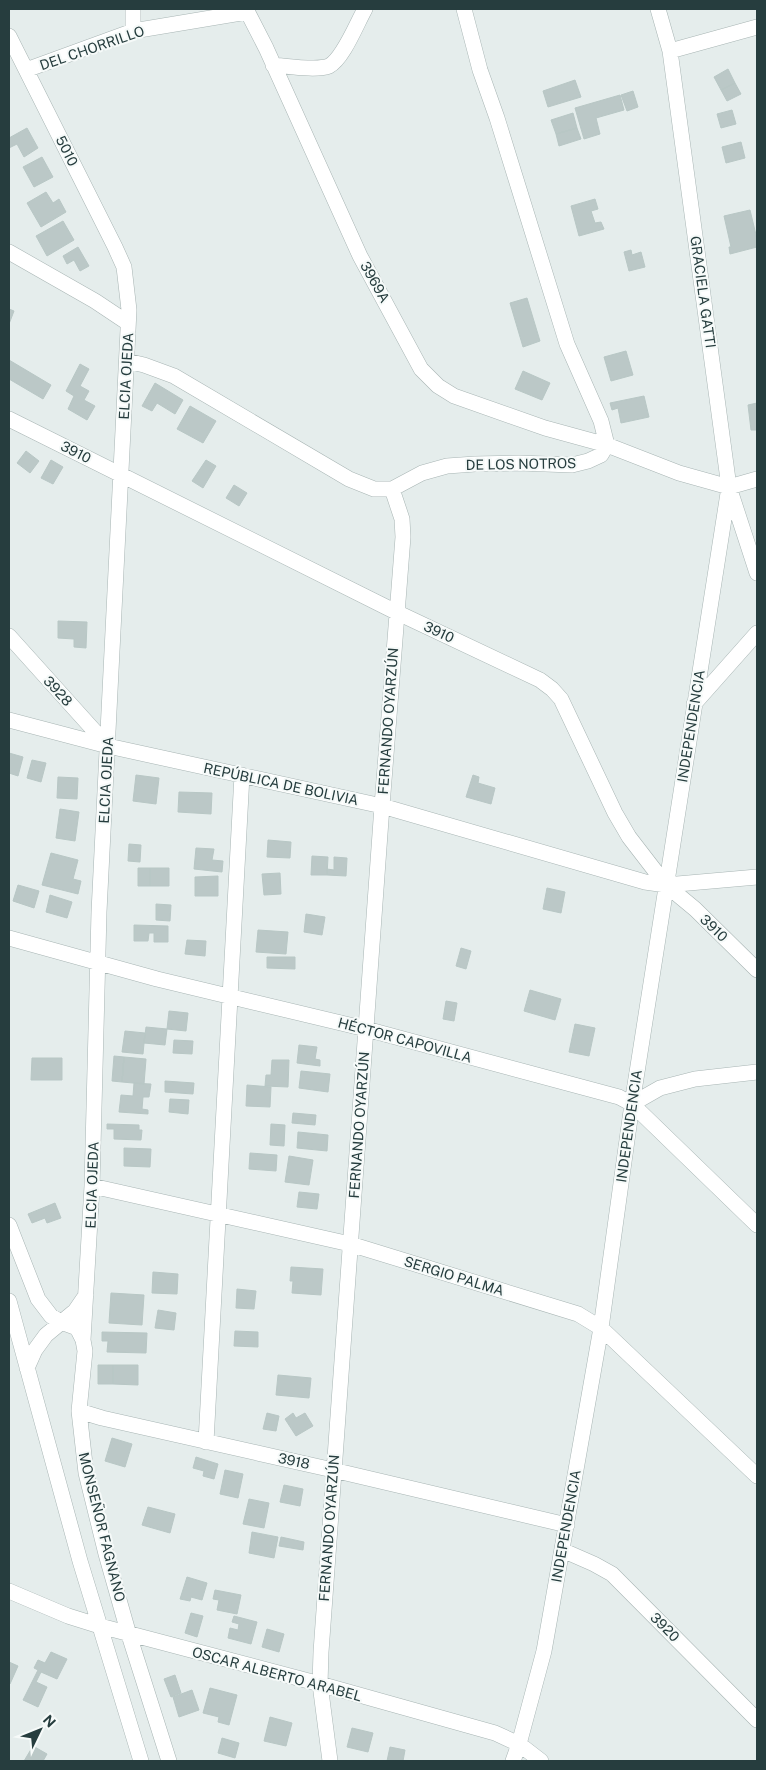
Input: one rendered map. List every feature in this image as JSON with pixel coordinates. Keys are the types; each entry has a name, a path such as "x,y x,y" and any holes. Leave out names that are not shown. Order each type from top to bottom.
{"street":[{"path":"133,9 133,31"},
{"path":"273,65 329,66 340,56 365,9"},
{"path":"464,9 480,70 497,118 567,344 601,421 607,444 679,473 729,487 757,479"},
{"name":"GRACIELA GATTI","path":"658,9 670,51 729,487 757,573"},
{"name":"DEL CHORRILLO","path":"26,70 133,31 246,10"},
{"name":"3969A","path":"246,10 360,256 422,369 438,386 454,396 545,428 607,444"},
{"path":"670,51 757,27"},
{"name":"5010","path":"9,36 124,267"},
{"path":"9,252 128,323"},
{"name":"ELCIA OJEDA","path":"83,1340 92,1186 97,961 129,310 124,267"},
{"path":"126,361 144,365 174,376 349,479 374,489 392,489"},
{"name":"3910","path":"9,419 396,612 540,680 552,689 561,700 615,813 629,837 666,885 695,910 757,970"},
{"name":"DE LOS NOTROS","path":"392,489 422,473 447,466 519,462 572,465 588,461 600,454 607,444"},
{"name":"INDEPENDENCIA","path":"513,1761 544,1651 601,1328 632,1104 729,487"},
{"name":"FERNANDO OYARZÚN","path":"330,1761 320,1684 333,1470 403,538 402,518 392,489"},
{"path":"694,704 757,632"},
{"name":"3928","path":"9,636 108,746"},
{"name":"REPÚBLICA DE BOLIVIA","path":"9,720 108,746 382,806 645,882 666,885 757,876"},
{"path":"206,1442 242,775"},
{"name":"HÉCTOR CAPOVILLA","path":"9,938 156,979 366,1029 619,1097 632,1104 757,1225"},
{"path":"632,1104 660,1088 696,1079 757,1072"},
{"name":"SERGIO PALMA","path":"92,1186 350,1244 578,1314 601,1328 757,1476"},
{"path":"9,1225 38,1300 47,1312 61,1322 77,1328 83,1340"},
{"path":"26,1368 35,1350 46,1336 75,1311 87,1294"},
{"name":"MONSEÑOR FAGNANO","path":"9,1301 80,1562 141,1761"},
{"name":"MONSEÑOR FAGNANO","path":"83,1340 84,1351 79,1411 86,1473 129,1635 168,1761"},
{"name":"3918","path":"79,1411 567,1525"},
{"name":"3920","path":"562,1550 612,1574 757,1720"},
{"name":"OSCAR ALBERTO ARABEL","path":"9,1591 68,1616 129,1635 320,1684 495,1733 519,1744 541,1761"}],"building":[{"path":"728,69 735,83 721,90 714,77"},
{"path":"575,80 581,97 548,107 543,91"},
{"path":"735,83 741,94 727,101 721,90"},
{"path":"633,91 638,107 627,111 621,95"},
{"path":"620,95 624,110 596,118 600,134 584,139 575,108"},
{"path":"732,110 736,124 721,128 717,114"},
{"path":"573,113 577,128 556,134 551,120"},
{"path":"27,128 38,148 24,157 17,144 9,148 9,138"},
{"path":"577,128 581,139 559,146 556,134"},
{"path":"741,142 745,158 726,163 722,147"},
{"path":"42,157 53,177 34,187 23,167"},
{"path":"46,192 53,203 59,199 66,212 41,227 27,203"},
{"path":"595,199 598,209 591,211 595,223 601,222 604,229 579,236 571,206"},
{"path":"750,210 757,247 730,254 729,247 731,247 724,216"},
{"path":"63,221 74,240 47,256 36,236"},
{"path":"78,247 89,266 80,271 74,260 67,264 63,256"},
{"path":"631,250 632,255 641,252 645,267 629,271 624,252"},
{"path":"527,298 540,341 523,347 510,303"},
{"path":"9,309 14,311 9,324"},
{"path":"626,351 633,375 611,381 604,357"},
{"path":"9,360 51,385 43,399 9,379"},
{"path":"80,364 89,369 80,386 89,391 84,400 95,406 87,420 68,409 74,396 66,391"},
{"path":"523,371 550,383 542,400 515,389"},
{"path":"155,383 183,400 175,414 157,403 152,411 142,406"},
{"path":"644,396 649,417 621,423 618,408 612,410 610,403"},
{"path":"757,403 757,430 751,430 748,405"},
{"path":"190,406 216,421 203,443 177,429"},
{"path":"26,451 39,461 30,473 17,463"},
{"path":"51,460 63,467 53,484 41,478"},
{"path":"206,460 216,466 203,488 192,481"},
{"path":"234,485 247,493 239,506 226,498"},
{"path":"58,621 87,622 86,648 74,647 74,639 58,638"},
{"path":"9,753 23,757 18,776 9,773"},
{"path":"32,760 46,763 41,782 27,778"},
{"path":"136,775 159,778 156,804 133,801"},
{"path":"473,775 479,777 478,783 495,788 491,804 466,797"},
{"path":"58,777 78,778 77,799 57,798"},
{"path":"179,792 212,793 211,814 178,812"},
{"path":"60,809 79,812 75,841 56,838"},
{"path":"268,840 291,842 290,858 267,857"},
{"path":"129,844 141,845 140,862 128,861"},
{"path":"196,848 214,849 212,860 223,861 222,872 194,869"},
{"path":"51,853 78,860 73,879 81,881 78,894 42,885"},
{"path":"312,856 328,857 327,875 311,875"},
{"path":"334,857 347,858 346,876 327,875 327,869 334,870"},
{"path":"138,868 150,868 150,886 138,886"},
{"path":"150,868 169,868 169,886 150,886"},
{"path":"280,873 281,894 264,895 262,874"},
{"path":"218,876 218,896 195,896 195,877"},
{"path":"18,885 39,891 34,908 13,901"},
{"path":"547,888 565,892 561,913 543,909"},
{"path":"50,895 72,902 67,918 46,912"},
{"path":"156,904 171,905 170,921 156,920"},
{"path":"306,914 325,917 322,935 304,932"},
{"path":"134,925 168,926 168,942 154,942 154,933 149,933 148,941 134,941"},
{"path":"258,930 288,932 286,954 256,952"},
{"path":"187,940 206,941 205,956 185,954"},
{"path":"461,948 471,951 466,969 456,966"},
{"path":"267,957 295,957 295,969 267,968"},
{"path":"530,990 561,999 555,1020 524,1011"},
{"path":"446,1001 457,1003 454,1021 443,1019"},
{"path":"169,1011 188,1013 186,1031 167,1029"},
{"path":"575,1024 595,1028 589,1056 569,1052"},
{"path":"146,1027 167,1029 165,1045 144,1043"},
{"path":"125,1031 145,1033 143,1054 122,1052"},
{"path":"174,1040 193,1041 192,1054 173,1053"},
{"path":"299,1045 317,1047 315,1059 320,1060 320,1066 297,1063"},
{"path":"114,1056 124,1057 122,1082 112,1081"},
{"path":"124,1057 146,1059 144,1084 122,1082"},
{"path":"32,1058 62,1058 62,1080 31,1080"},
{"path":"272,1060 289,1060 288,1087 265,1086 266,1075 271,1075"},
{"path":"301,1071 330,1074 328,1092 299,1088"},
{"path":"165,1081 194,1083 193,1094 165,1092"},
{"path":"134,1083 151,1084 149,1097 143,1097 142,1109 148,1110 148,1114 119,1112 121,1095 133,1096"},
{"path":"247,1085 271,1087 270,1107 246,1106"},
{"path":"170,1099 189,1100 188,1114 169,1112"},
{"path":"293,1113 316,1115 315,1125 292,1123"},
{"path":"107,1124 139,1125 139,1130 142,1130 141,1140 114,1139 114,1129 107,1129"},
{"path":"271,1124 285,1125 284,1146 270,1145"},
{"path":"298,1132 328,1135 327,1151 297,1148"},
{"path":"124,1148 151,1149 150,1167 124,1166"},
{"path":"250,1153 277,1155 276,1171 249,1169"},
{"path":"289,1156 313,1160 309,1185 285,1182"},
{"path":"299,1192 319,1194 317,1209 297,1207"},
{"path":"55,1203 61,1218 47,1223 45,1218 32,1223 28,1214"},
{"path":"291,1267 323,1269 321,1295 292,1293 293,1281 290,1281"},
{"path":"153,1272 178,1274 177,1294 152,1293"},
{"path":"237,1289 256,1291 254,1309 236,1308"},
{"path":"111,1293 144,1295 142,1325 109,1323"},
{"path":"158,1310 176,1313 174,1330 155,1328"},
{"path":"235,1331 258,1332 258,1347 234,1346"},
{"path":"102,1332 147,1333 146,1353 107,1352 108,1341 102,1341"},
{"path":"98,1365 113,1365 113,1384 98,1384"},
{"path":"113,1365 138,1365 138,1385 113,1384"},
{"path":"278,1375 311,1378 309,1398 276,1395"},
{"path":"267,1413 279,1416 276,1431 263,1429"},
{"path":"293,1413 296,1418 305,1413 313,1426 296,1436 285,1419"},
{"path":"112,1438 132,1444 125,1467 105,1461"},
{"path":"196,1457 218,1464 214,1479 203,1476 204,1471 193,1468"},
{"path":"225,1470 243,1474 238,1498 220,1494"},
{"path":"284,1485 303,1489 300,1506 280,1502"},
{"path":"249,1499 269,1503 264,1528 243,1524"},
{"path":"148,1507 175,1514 170,1533 142,1525"},
{"path":"252,1532 278,1537 274,1558 249,1553"},
{"path":"281,1537 304,1542 303,1550 279,1546"},
{"path":"187,1577 207,1583 202,1600 191,1597 190,1601 180,1599"},
{"path":"215,1590 241,1595 237,1614 217,1610 219,1600 213,1599"},
{"path":"191,1613 203,1616 197,1637 185,1633"},
{"path":"234,1616 257,1622 251,1644 228,1638 230,1628 238,1630 239,1624 232,1622"},
{"path":"267,1629 284,1634 279,1652 262,1647"},
{"path":"51,1652 67,1659 57,1679 41,1672 36,1682 47,1687 38,1707 23,1700 38,1670 34,1668 38,1660 45,1663"},
{"path":"9,1662 18,1666 10,1684 9,1683"},
{"path":"175,1675 181,1693 171,1697 164,1679"},
{"path":"210,1688 237,1695 229,1725 218,1722 219,1717 203,1713"},
{"path":"192,1690 199,1710 179,1717 173,1697"},
{"path":"270,1717 292,1723 286,1746 264,1741"},
{"path":"352,1728 373,1733 368,1752 347,1747"},
{"path":"222,1738 239,1743 235,1758 218,1753"},
{"path":"33,1746 47,1754 43,1761 24,1761"},
{"path":"390,1747 405,1750 403,1761 387,1761"}]}
